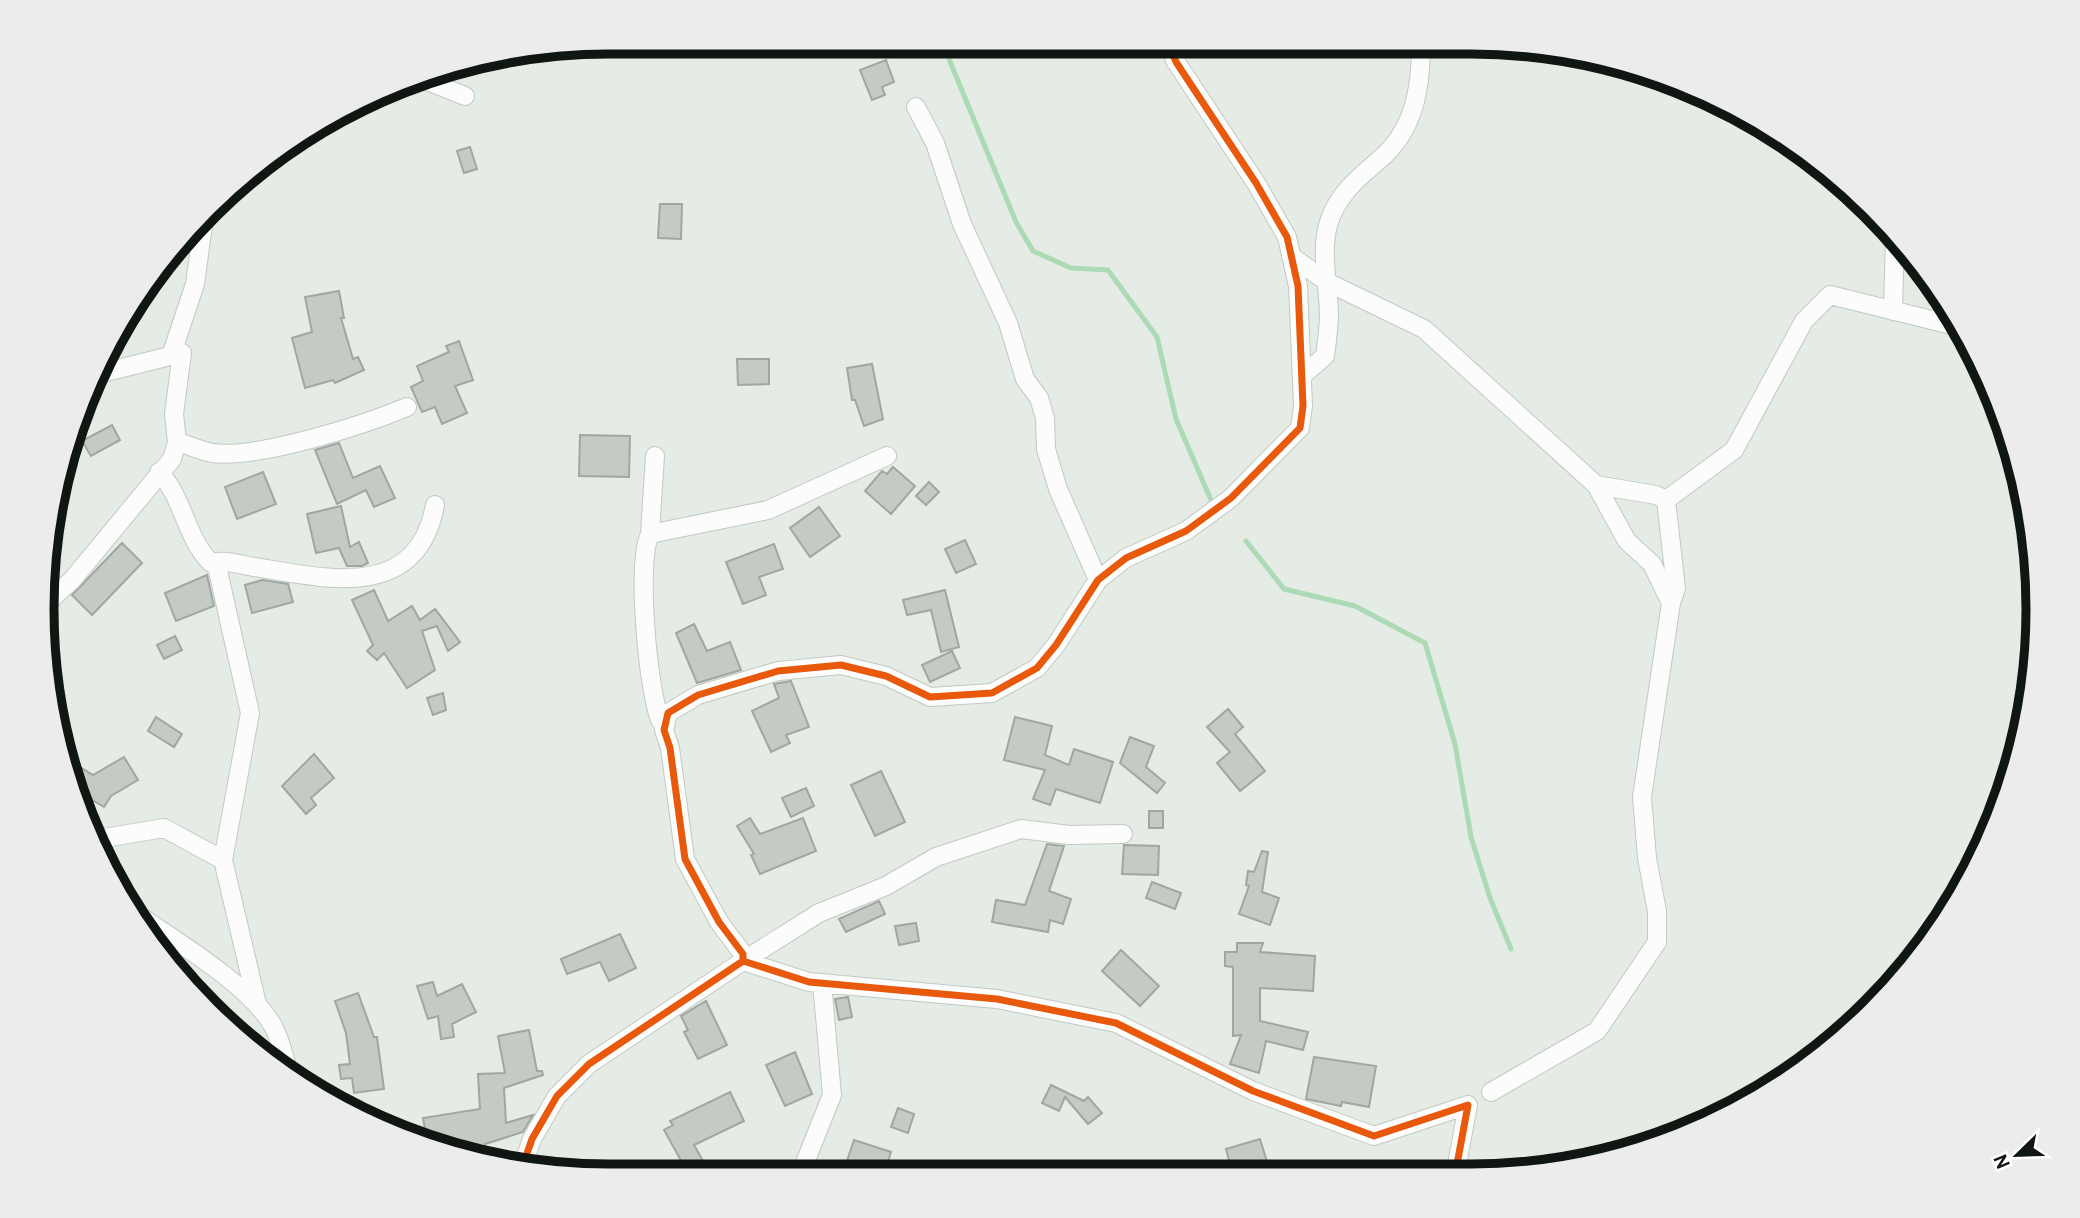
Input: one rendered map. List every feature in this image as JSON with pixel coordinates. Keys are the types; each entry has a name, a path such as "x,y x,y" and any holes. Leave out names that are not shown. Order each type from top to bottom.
{"street":[{"path":"743,961 743,954 719,922 685,859 670,748 664,730 665,719 681,702 778,671 841,665 886,676 930,697 992,693 1037,668 1056,645 1098,580 1126,558 1186,531 1231,498 1300,428 1303,375 1298,286 1287,237 1256,183 1189,83 1174,54"},
{"path":"1303,375 1325,356 1329,316 1328,223 1341,196 1382,158 1408,125 1418,98 1420,54"},
{"path":"433,83 465,96"},
{"path":"916,107 935,143 962,224 1008,323 1025,379 1039,398 1045,418 1046,449 1058,489 1098,580"},
{"path":"182,354 173,350 195,284 202,233"},
{"path":"1893,311 1895,251"},
{"path":"1291,256 1327,282 1424,330 1596,485 1627,541 1652,564 1671,603"},
{"path":"1666,500 1734,450 1804,321 1830,295 1946,324"},
{"path":"108,372 182,354"},
{"path":"54,596 72,580 172,459 177,442 174,414 182,354"},
{"path":"177,442 214,453 256,450 366,424 407,407"},
{"path":"655,456 645,585 650,684 660,720 665,719"},
{"path":"650,534 768,510 887,456"},
{"path":"159,472 172,485 197,549 211,563 341,581 380,575 407,558 431,529 435,505"},
{"path":"1596,485 1656,495 1666,500"},
{"path":"1491,1092 1597,1031 1657,942 1657,911 1647,858 1642,797 1671,603 1676,587 1666,500"},
{"path":"216,562 250,713 223,860 257,1004"},
{"path":"104,838 164,828 223,860"},
{"path":"526,1157 532,1139 557,1096 589,1064 818,914 886,886 936,856 1021,829 1069,835 1123,834"},
{"path":"154,926 204,960 257,1004 275,1029 284,1058"},
{"path":"743,961 822,983 996,999 1116,1023 1254,1091 1374,1136 1468,1105 1457,1164"},
{"path":"804,1164 832,1095 822,983"}],"building":[{"path":"886,60 894,82 882,87 885,95 872,100 860,70"},
{"path":"470,147 477,169 464,173 457,151"},
{"path":"660,204 682,204 681,239 658,238"},
{"path":"339,291 344,318 341,318 353,359 358,357 364,370 335,383 333,380 305,388 292,338 312,332 305,297"},
{"path":"459,341 473,380 455,386 467,413 442,424 435,407 422,412 411,387 423,381 417,366 449,352 446,346"},
{"path":"737,359 769,359 769,384 738,385"},
{"path":"872,364 883,419 864,426 855,400 852,400 847,368"},
{"path":"112,425 120,440 91,456 82,441"},
{"path":"580,435 630,436 629,477 579,476"},
{"path":"339,443 353,478 380,466 395,498 374,507 366,490 337,504 315,450"},
{"path":"893,467 915,486 891,514 865,491 882,471 887,474"},
{"path":"263,472 276,504 237,519 225,487"},
{"path":"929,482 939,492 926,505 916,496"},
{"path":"341,506 350,547 359,542 368,563 362,566 347,566 339,548 316,553 307,514"},
{"path":"819,507 840,536 810,557 790,528"},
{"path":"965,540 976,564 956,573 945,549"},
{"path":"122,543 142,563 92,615 72,595"},
{"path":"774,544 783,569 759,577 766,595 743,604 726,562"},
{"path":"207,575 214,606 176,621 165,593"},
{"path":"262,580 288,584 293,602 252,613 245,585"},
{"path":"374,590 388,621 412,606 420,620 435,609 460,642 448,651 437,626 422,631 435,670 407,688 384,653 377,660 367,651 373,645 352,600"},
{"path":"945,590 959,647 941,652 931,610 907,615 903,600"},
{"path":"694,624 707,651 730,642 741,670 697,683 676,633"},
{"path":"175,636 182,650 164,659 157,645"},
{"path":"952,651 960,668 930,682 922,665"},
{"path":"791,681 809,727 786,735 790,743 771,752 752,711 779,698 774,684"},
{"path":"443,693 446,710 433,715 427,698"},
{"path":"1228,709 1243,727 1235,734 1265,771 1240,791 1217,763 1230,752 1207,727"},
{"path":"156,717 182,734 174,747 148,731"},
{"path":"1015,717 1052,726 1045,755 1069,765 1074,749 1113,762 1100,803 1056,789 1050,805 1033,799 1045,770 1004,760"},
{"path":"1130,737 1154,746 1146,767 1165,783 1157,793 1120,763"},
{"path":"314,754 334,778 311,798 316,805 306,814 282,786"},
{"path":"124,757 138,780 111,796 104,807 88,797 77,765 93,775"},
{"path":"881,771 905,822 875,836 851,785"},
{"path":"806,788 814,806 791,817 782,798"},
{"path":"1149,811 1163,811 1163,828 1149,828"},
{"path":"750,818 760,834 803,818 816,851 760,874 751,855 754,854 737,826"},
{"path":"1047,844 1064,846 1049,891 1071,899 1063,924 1050,920 1048,932 992,922 996,900 1025,905"},
{"path":"1124,845 1159,846 1158,875 1122,874"},
{"path":"1262,851 1268,852 1262,892 1279,898 1270,925 1239,914 1249,886 1246,885 1248,871 1254,872"},
{"path":"1152,882 1181,893 1175,909 1146,898"},
{"path":"879,901 885,914 846,932 839,919"},
{"path":"916,923 919,941 899,945 895,926"},
{"path":"620,934 636,968 609,981 600,962 567,974 561,959"},
{"path":"1237,943 1263,943 1260,952 1315,956 1313,991 1260,988 1260,1021 1308,1032 1303,1050 1266,1041 1259,1073 1230,1064 1241,1035 1233,1036 1233,967 1225,966 1225,952 1237,952"},
{"path":"1121,950 1159,986 1140,1006 1102,971"},
{"path":"433,982 437,996 462,984 476,1012 452,1024 454,1037 441,1039 438,1016 428,1019 417,986"},
{"path":"358,993 374,1037 377,1037 384,1089 354,1093 352,1078 341,1079 339,1065 350,1064 346,1033 335,1001"},
{"path":"848,997 852,1017 839,1020 835,999"},
{"path":"706,1001 727,1045 698,1059 684,1032 688,1030 681,1016"},
{"path":"529,1030 537,1071 542,1071 543,1075 504,1088 506,1123 533,1115 523,1132 485,1144 486,1150 426,1132 423,1118 480,1109 478,1074 505,1073 498,1036"},
{"path":"795,1052 812,1094 785,1106 766,1065"},
{"path":"1314,1057 1376,1066 1369,1107 1342,1102 1341,1106 1306,1099"},
{"path":"1051,1085 1084,1101 1088,1097 1102,1113 1088,1124 1065,1097 1059,1111 1042,1103"},
{"path":"730,1092 744,1121 694,1145 705,1164 683,1164 664,1130 673,1125 670,1121"},
{"path":"898,1108 914,1114 908,1133 891,1127"},
{"path":"1260,1139 1268,1164 1230,1164 1226,1149"},
{"path":"854,1140 891,1152 887,1164 846,1164"}],"waterway":[{"path":"947,54 1016,222 1033,251 1071,268 1108,270 1157,337 1176,419 1214,507"},
{"path":"1246,541 1284,589 1355,606 1425,643 1455,744 1471,837 1490,898 1511,949"}],"cycle path":[{"path":"526,1157 532,1139 557,1096 589,1064 743,961 743,954 719,922 685,859 670,748 664,730 668,713 698,695 778,671 841,665 886,676 930,697 992,693 1037,668 1056,645 1098,580 1126,558 1186,531 1231,498 1300,428 1303,406 1298,286 1287,237 1256,183 1173,54"},
{"path":"743,961 809,982 997,999 1116,1023 1253,1091 1374,1136 1468,1105 1457,1164"}]}
